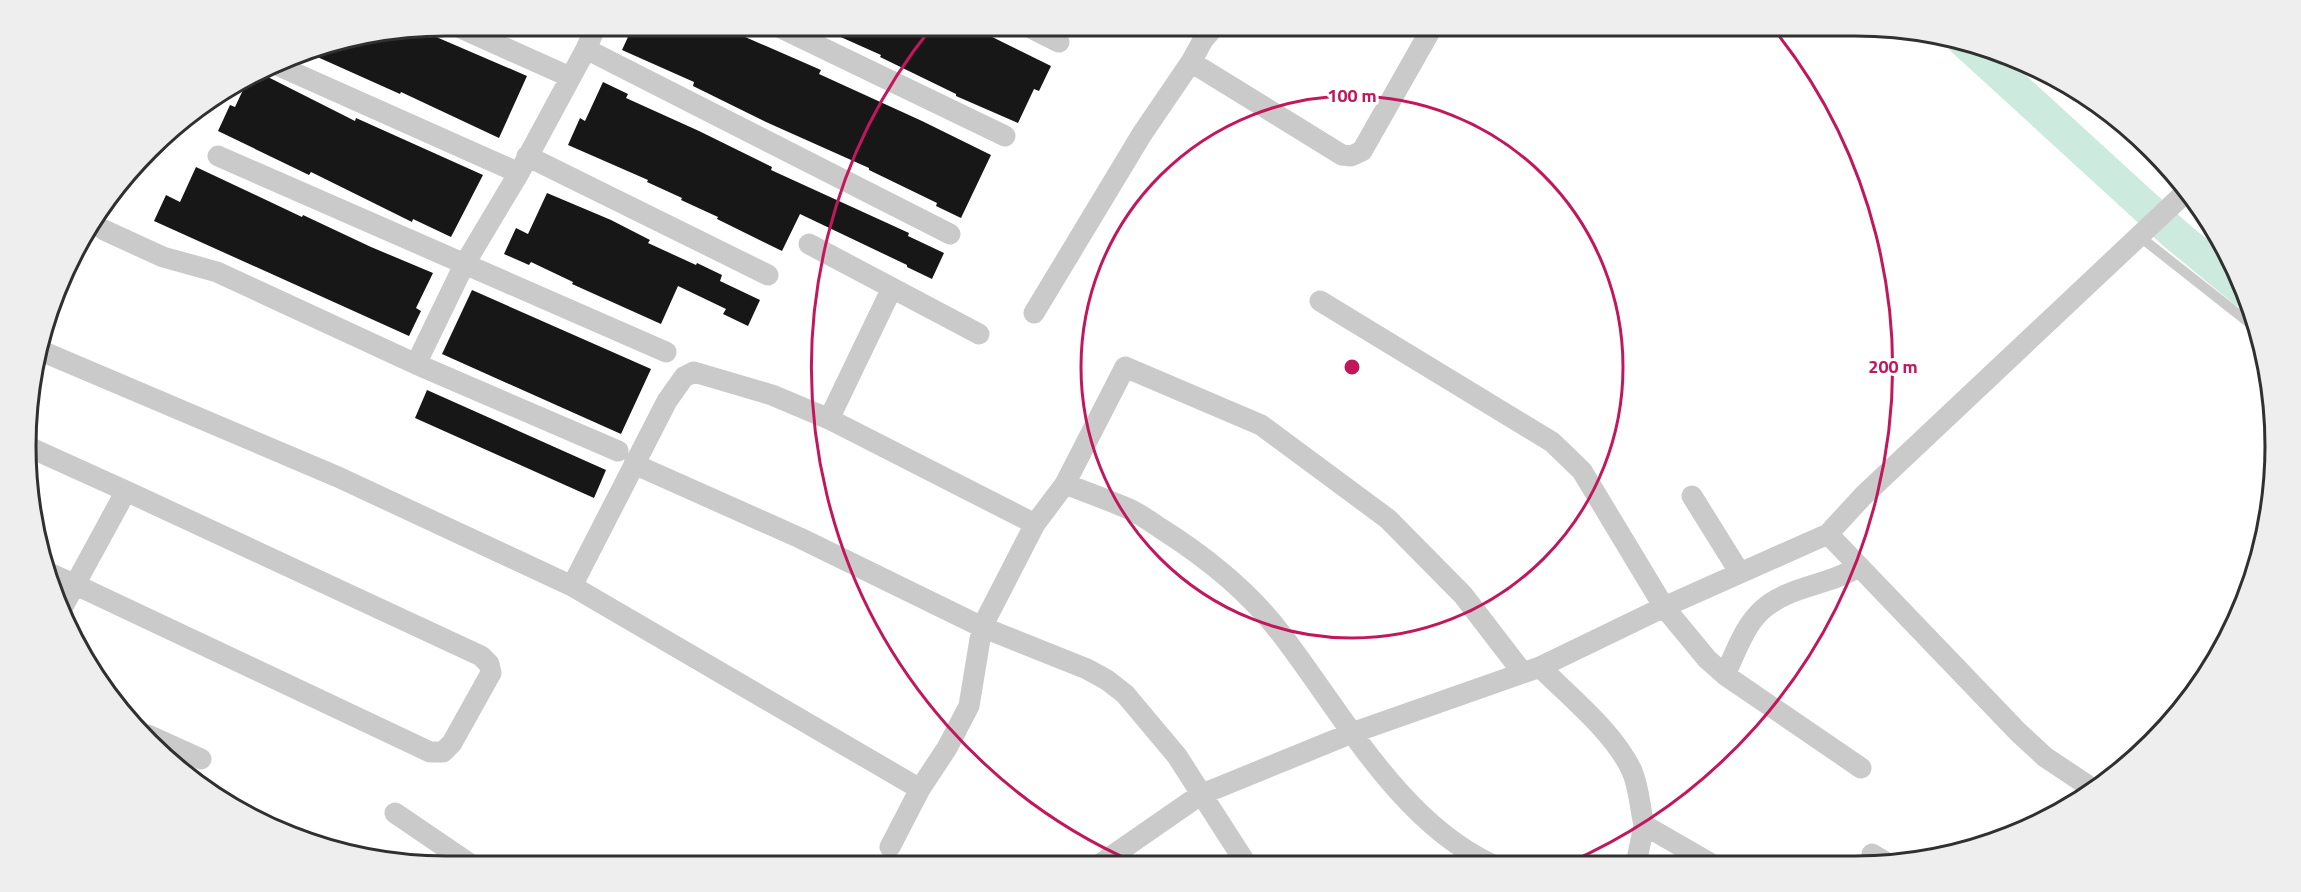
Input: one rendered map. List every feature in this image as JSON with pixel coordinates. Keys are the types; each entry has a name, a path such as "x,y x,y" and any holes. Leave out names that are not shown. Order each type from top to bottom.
{"street":[{"path":"478,36 570,77"},
{"path":"416,364 464,265 523,164 592,36"},
{"path":"798,36 1005,136"},
{"path":"1047,36 1059,42"},
{"path":"1034,313 1142,134 1206,36"},
{"path":"1191,62 1342,155 1351,156 1362,151 1427,36"},
{"path":"586,49 950,234"},
{"path":"285,69 523,164 768,275"},
{"path":"218,156 666,352"},
{"path":"1112,856 1200,795 1352,733 1531,670 1828,534 1863,496 2181,198"},
{"path":"104,230 163,257 217,272 416,364 626,457 800,538 982,627 1087,669 1107,680 1125,694 1177,756 1200,795 1242,856"},
{"path":"809,243 979,334"},
{"path":"829,419 892,288"},
{"path":"1320,301 1552,442 1582,471 1665,607 1707,658 1725,675 1861,768"},
{"path":"47,353 338,477 572,586 920,789"},
{"path":"890,847 920,789 947,748 969,706 982,627 1035,524 1065,484 1125,367 1261,425 1388,519 1531,670 1602,727 1632,771 1644,825 1638,856"},
{"path":"572,586 626,457 684,377 694,372 772,395 829,419 1035,524"},
{"path":"36,450 481,656 489,664 491,673 452,743 443,752 430,752 58,577"},
{"path":"1065,484 1131,510 1192,548 1239,587 1281,633 1352,733 1405,798 1440,831 1474,856"},
{"path":"66,601 126,491"},
{"path":"1692,496 1740,573"},
{"path":"1828,534 2018,732 2045,757 2086,785"},
{"path":"1725,675 1747,630 1761,610 1778,599 1845,576 1859,566"},
{"path":"162,741 201,759"},
{"path":"395,813 458,856"},
{"path":"1644,825 1698,856"}],"lane":[{"path":"2145,231 2244,317"}],"building":[{"path":"435,36 527,76 499,138 401,92 400,94 317,57 366,44"},
{"path":"628,36 743,36 821,70 819,74 991,155 961,218 869,168 766,122 693,86 694,82 622,50"},
{"path":"838,36 990,36 1051,66 1039,91 1034,89 1018,123 956,96 880,57 881,55"},
{"path":"268,77 355,121 356,118 483,175 451,237 413,219 412,222 311,172 309,175 218,131 230,105 235,107 243,90"},
{"path":"603,82 628,94 626,98 772,167 771,170 909,233 908,236 944,253 932,279 800,214 782,251 647,182 648,180 568,145 580,118 585,121"},
{"path":"196,167 302,217 303,215 433,273 416,308 421,311 409,336 154,221 166,195 180,202"},
{"path":"547,193 611,220 650,240 648,243 722,275 720,281 760,300 748,326 723,314 726,309 678,286 661,324 572,284 573,282 531,262 529,265 504,254 516,228 528,234"},
{"path":"472,290 651,369 621,434 442,354"},
{"path":"427,390 606,470 594,498 415,418"}],"waterway":[{"path":"1980,56 2176,235 2229,279"}]}
